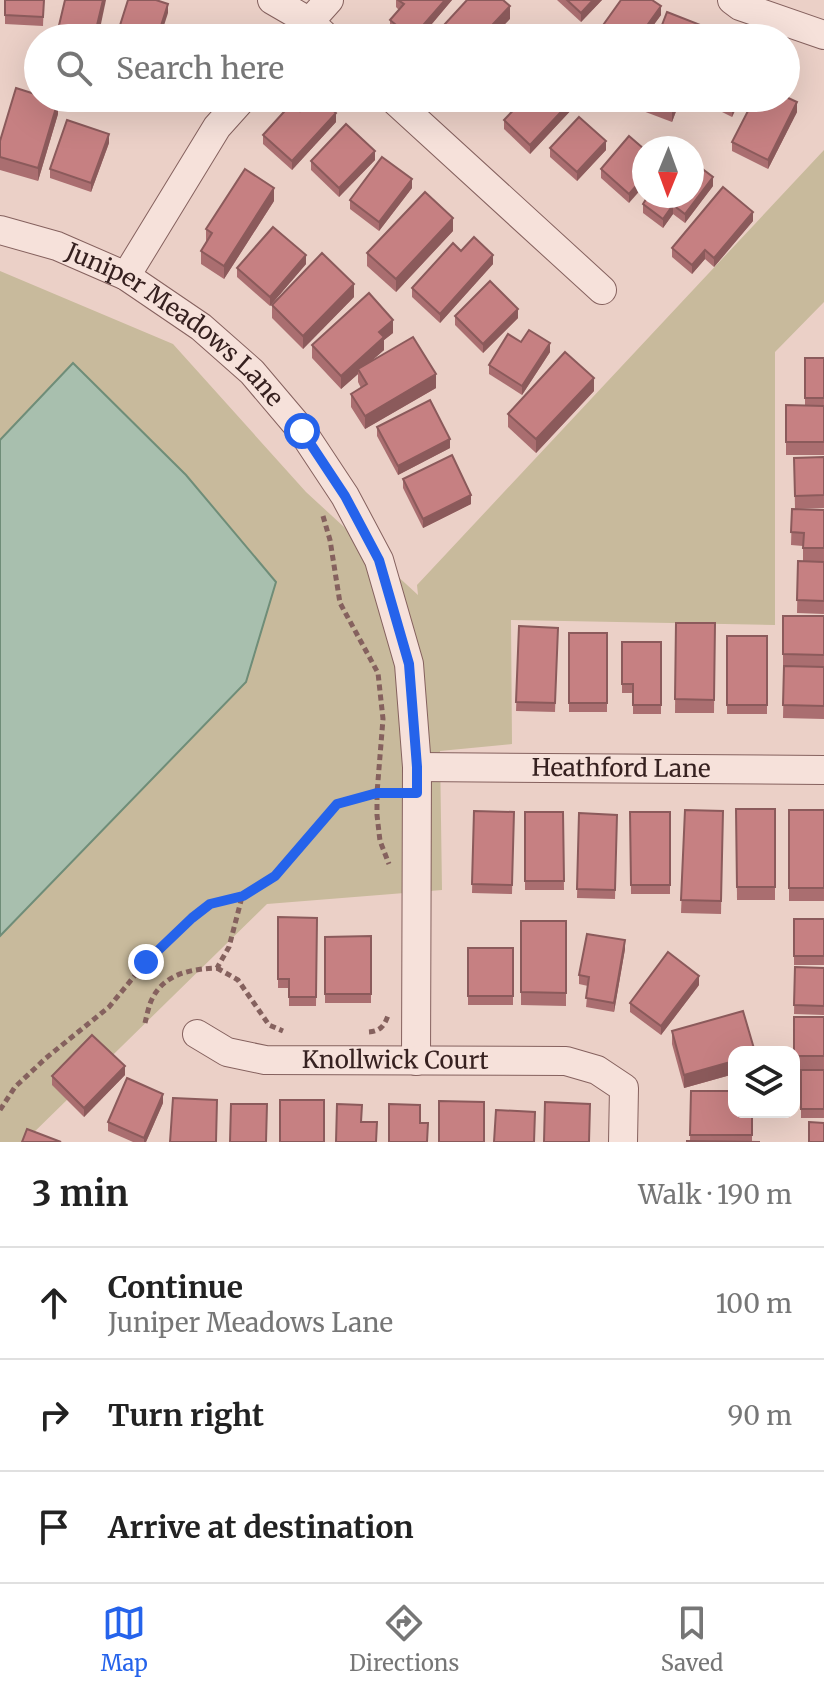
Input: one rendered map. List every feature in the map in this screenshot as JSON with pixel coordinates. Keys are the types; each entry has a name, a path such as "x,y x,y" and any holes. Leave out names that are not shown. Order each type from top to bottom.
{"street":[{"path":"272,0 300,24"},
{"path":"316,24 329,0"},
{"path":"732,0 740,6 792,24"},
{"path":"800,27 824,35"},
{"path":"126,276 217,127 230,112"},
{"path":"407,112 602,290"},
{"name":"Juniper Meadows Lane","path":"0,230 57,246 126,276 201,327 252,372 302,431 345,496 379,560 409,664 417,780 416,1061"},
{"name":"Heathford Lane","path":"417,780 824,770"},
{"name":"Knollwick Court","path":"197,1034 227,1052 265,1060 566,1061 597,1070 624,1088 623,1142"}],"path":[{"path":"319,507 330,540 340,603 378,673 383,719 377,793 380,841 391,870"},
{"path":"0,1110 15,1087 109,1007 146,962 192,918 210,904 242,896 275,876 337,804 417,780"},
{"path":"217,968 229,947 242,896"},
{"path":"145,1023 152,997 168,978 193,969 217,968 238,980 269,1025 291,1032"},
{"path":"365,1032 374,1031 385,1024 390,1008"}],"shaded area":[{"path":"824,150 824,302 775,352 775,625 511,620 512,744 440,751 442,890 267,904 24,1142 0,1142 0,271 173,344 306,492 418,595 417,585"},
{"path":"73,363 186,475 276,582 246,682 0,936 0,440"}],"building":[{"path":"5,0 44,0 43,17 5,15"},
{"path":"65,0 103,0 97,24 59,24"},
{"path":"128,0 156,0 168,4 162,24 120,24"},
{"path":"398,0 445,0 424,24 395,24 390,20 404,4"},
{"path":"467,0 503,0 510,6 493,24 445,24"},
{"path":"567,0 593,0 581,13"},
{"path":"621,0 652,0 661,6 648,24 604,24"},
{"path":"667,12 698,24 662,24"},
{"path":"16,88 24,91 24,112 55,112 38,168 0,157 0,141"},
{"path":"284,112 336,113 292,161 263,135"},
{"path":"512,112 561,112 530,145 504,120"},
{"path":"747,112 792,112 768,160 732,142"},
{"path":"579,117 606,141 577,172 550,148"},
{"path":"67,120 109,134 91,183 50,169"},
{"path":"346,124 375,151 339,188 311,161"},
{"path":"629,136 632,139 632,191 629,194 601,169"},
{"path":"382,157 412,179 379,222 350,200"},
{"path":"245,169 274,188 224,266 201,251 212,233 206,229"},
{"path":"704,170 713,177 704,189"},
{"path":"723,187 753,212 714,258 705,250 692,265 672,248"},
{"path":"425,192 453,218 396,279 367,253"},
{"path":"648,208 671,208 663,219"},
{"path":"273,227 306,255 270,297 237,268"},
{"path":"474,237 493,255 440,314 412,288 453,243 461,251"},
{"path":"322,253 354,284 303,336 272,305"},
{"path":"490,281 518,309 483,344 455,316"},
{"path":"369,293 393,320 379,332 384,337 341,376 312,345"},
{"path":"529,330 550,343 522,386 489,365 508,334 521,342"},
{"path":"413,337 436,374 365,416 351,394 367,384 358,369"},
{"path":"565,352 594,378 536,439 508,414"},
{"path":"805,358 824,358 824,398 805,398"},
{"path":"430,400 450,439 398,466 377,427"},
{"path":"786,405 824,406 824,442 786,442"},
{"path":"452,455 471,495 423,519 403,479"},
{"path":"824,457 824,495 795,496 794,458"},
{"path":"792,509 824,510 824,548 803,548 804,533 791,532"},
{"path":"798,561 824,562 824,601 797,600"},
{"path":"783,616 824,616 824,655 783,654"},
{"path":"676,623 715,623 714,700 675,699"},
{"path":"519,626 558,628 555,703 516,702"},
{"path":"569,633 607,633 607,703 569,703"},
{"path":"727,636 767,636 767,705 727,705"},
{"path":"622,642 661,642 661,705 633,705 633,684 622,684"},
{"path":"784,666 824,667 824,706 783,705"},
{"path":"736,809 775,809 775,887 737,887"},
{"path":"685,810 723,811 721,901 681,900"},
{"path":"789,810 824,810 824,888 789,888"},
{"path":"474,811 514,812 512,885 472,884"},
{"path":"525,812 563,812 564,881 525,881"},
{"path":"630,812 670,812 670,885 631,885"},
{"path":"579,813 617,815 615,890 577,889"},
{"path":"278,917 317,918 316,997 289,997 289,979 278,979"},
{"path":"794,919 824,919 824,956 794,956"},
{"path":"521,921 566,921 566,993 521,992"},
{"path":"587,934 625,940 614,1003 586,998 589,977 579,975"},
{"path":"371,936 371,994 325,994 325,937"},
{"path":"468,948 513,948 513,996 468,996"},
{"path":"668,952 699,976 661,1026 630,1003"},
{"path":"795,967 824,968 824,1006 794,1005"},
{"path":"743,1011 753,1046 728,1046 728,1063 684,1075 672,1031"},
{"path":"794,1017 824,1017 824,1056 800,1056 800,1046 794,1046"},
{"path":"92,1035 125,1066 84,1108 52,1076"},
{"path":"801,1070 824,1070 824,1109 801,1109"},
{"path":"127,1078 163,1094 144,1138 108,1122"},
{"path":"691,1091 728,1091 728,1118 752,1118 752,1135 690,1135"},
{"path":"173,1098 217,1100 216,1142 170,1142"},
{"path":"280,1100 324,1100 324,1142 280,1142"},
{"path":"439,1101 484,1102 484,1142 439,1142"},
{"path":"545,1102 590,1104 589,1142 544,1142"},
{"path":"231,1104 267,1104 266,1142 230,1142"},
{"path":"337,1104 362,1105 361,1122 377,1122 376,1142 336,1142"},
{"path":"389,1104 420,1105 420,1123 428,1123 427,1142 389,1142"},
{"path":"496,1110 535,1112 534,1142 494,1142"},
{"path":"809,1122 824,1123 824,1142 809,1142"},
{"path":"27,1129 61,1142 22,1142"}],"route":[{"path":"146,962 210,904 243,896 275,876 337,804 377,793 417,793 409,664 379,560 345,496 302,431"}]}
